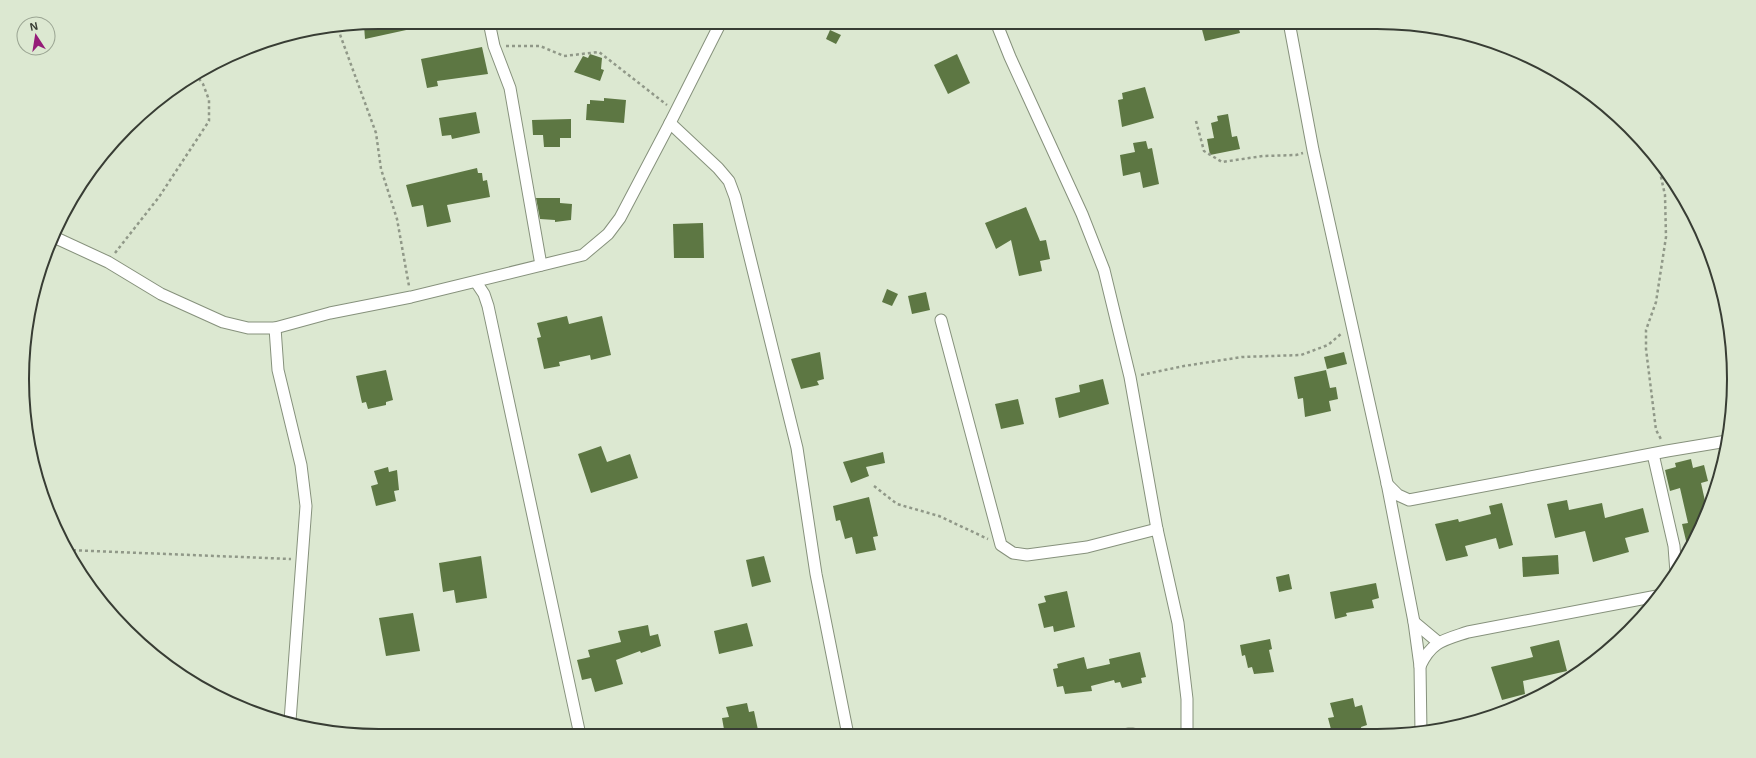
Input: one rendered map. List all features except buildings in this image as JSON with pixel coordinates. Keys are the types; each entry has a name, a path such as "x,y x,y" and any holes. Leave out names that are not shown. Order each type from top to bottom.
{"street":[{"path":"490,29 494,46 510,88 541,266"},
{"path":"59,239 108,262 161,294 223,322 248,328 275,328 330,313 411,297 583,255 608,234 620,218 717,29"},
{"path":"999,29 1010,57 1082,214 1104,270 1130,377 1157,529 1178,623 1187,699 1187,729"},
{"path":"1290,29 1313,150 1387,484 1414,622 1420,666 1421,726"},
{"path":"670,123 718,168 729,181 735,197 797,448 816,574 847,729"},
{"path":"476,282 484,294 488,306 579,729"},
{"path":"941,320 1001,545 1013,553 1027,556 1087,547 1157,529"},
{"path":"275,328 278,370 301,465 306,506 290,717"},
{"path":"1387,484 1398,495 1409,500 1721,442"},
{"path":"1652,454 1674,546 1675,562"},
{"path":"1394,517 1409,500"},
{"path":"1420,666 1426,654 1438,642 1468,632 1651,597"},
{"path":"1414,622 1438,642"}],"path":[{"path":"339,31 376,133 381,169 397,220 411,297"},
{"path":"494,46 540,46 564,56 599,52 676,111"},
{"path":"108,262 159,197 209,121 209,100 203,84 199,79"},
{"path":"1196,121 1204,151 1222,162 1263,156 1296,155 1313,150"},
{"path":"1661,175 1665,195 1666,238 1656,302 1646,330 1646,348 1656,430 1667,451"},
{"path":"1130,377 1184,366 1242,357 1301,355 1328,345 1352,324"},
{"path":"874,486 897,504 939,516 1001,545"},
{"path":"74,550 302,559"}]}
